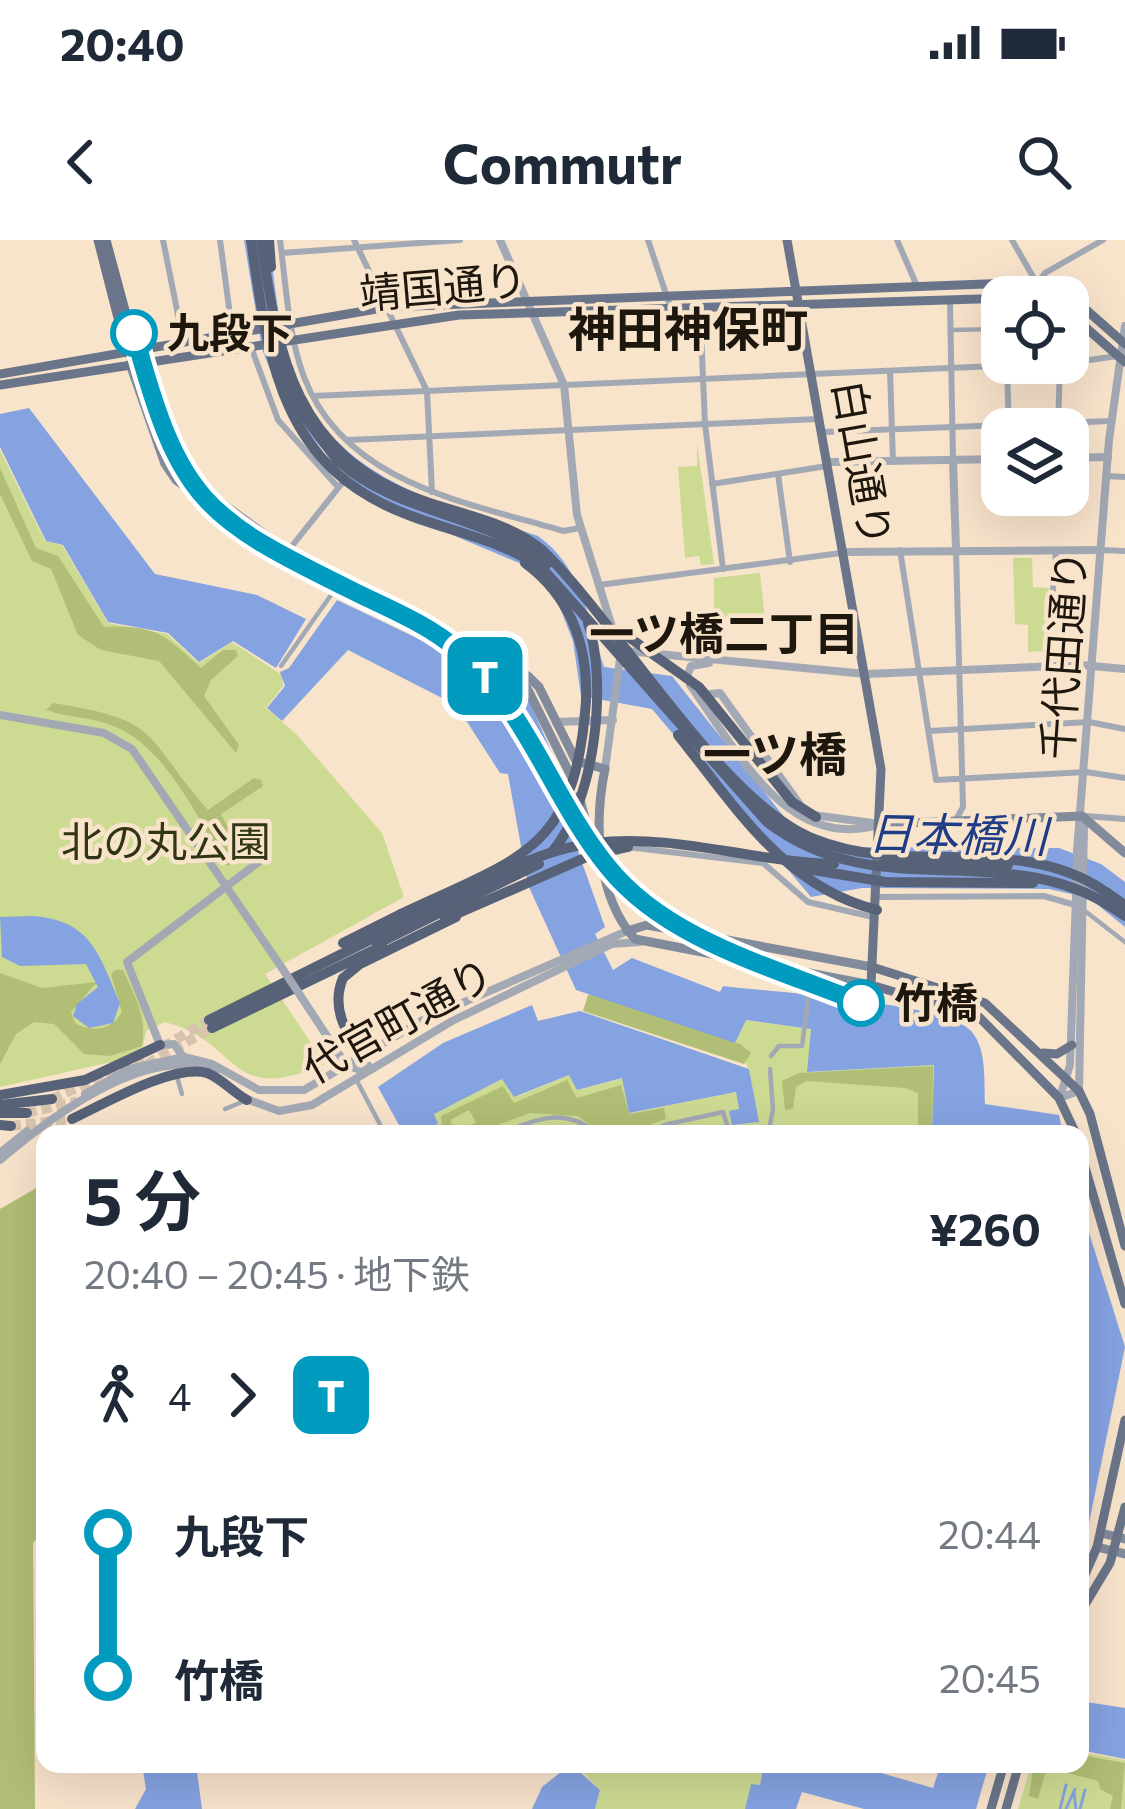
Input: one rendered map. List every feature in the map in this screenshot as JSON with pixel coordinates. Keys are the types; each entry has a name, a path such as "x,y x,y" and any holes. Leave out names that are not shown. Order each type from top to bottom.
{"highway":[{"path":"248,240 270,358 298,427 341,477 387,506 503,547 543,569 743,800 805,847 877,869 1033,877 1103,896"},
{"path":"265,240 298,408 337,460 391,498 535,554 574,595 596,649 598,687 586,780 562,839 527,871 408,927 274,985 210,1024 314,975 408,927 537,859 616,841 795,862 1031,867 1125,905"},
{"path":"284,338 313,417 356,464 404,493 524,536 591,605 738,782 799,832 870,853 1036,861 1070,871 1125,916"},
{"path":"369,1051 355,1042 341,1018 340,984 408,927 546,836 570,799 584,734 585,662 566,607 524,562 456,530"},
{"path":"591,605 640,648 699,687 792,802 816,817"},
{"path":"599,629 770,849 807,882 860,905 878,904"},
{"path":"408,927 480,904 590,856 645,846 872,881 1052,884 1103,896"},
{"path":"0,1095 85,1080 160,1045"},
{"path":"72,1119 181,1066 206,1073 247,1100"},
{"path":"0,1109 52,1100"},
{"path":"0,1109 26,1113"}],"main road":[{"path":"102,240 134,363 170,472 334,590 528,686 570,770 627,931 641,942 871,985 972,1012 1059,1098 1072,1125"},
{"name":"白山通り","path":"787,240 881,769 871,985"},
{"name":"靖国通り","path":"0,374 232,330 388,307 669,300 981,282"},
{"name":"靖国通り","path":"669,300 700,305 981,297"},
{"name":"靖国通り","path":"0,385 530,304"},
{"path":"1089,312 1123,342"},
{"path":"1089,331 1121,359"},
{"path":"285,555 527,676 576,761 604,769 597,849"},
{"path":"882,824 1082,816 1125,853"},
{"path":"627,931 647,925 872,967 972,996 1079,1091 1119,1209 1125,1246"},
{"path":"1028,1043 1049,1056 1072,1045"},
{"path":"1089,1181 1125,1304"},
{"path":"1089,1565 1101,1533 1125,1420"},
{"path":"1089,1599 1120,1552 1125,1508"},
{"path":"1101,1533 1121,1538"},
{"path":"1097,1547 1120,1552"},
{"path":"991,1809 1001,1773"},
{"path":"1006,1809 1016,1773"}],"street":[{"path":"164,240 183,340"},
{"path":"220,240 232,330"},
{"path":"280,240 288,322 284,338 313,396 364,458 392,477 432,492 562,531 580,528"},
{"path":"282,253 460,240"},
{"path":"500,240 564,385 580,528 620,657 604,769"},
{"path":"648,240 669,300"},
{"path":"897,240 917,286"},
{"path":"1012,240 1039,276"},
{"path":"1044,276 1100,241"},
{"path":"356,244 427,391 432,492"},
{"path":"950,298 963,779 963,807 955,821"},
{"path":"700,305 704,424 723,569"},
{"name":"千代田通り","path":"1080,903 1106,476 1125,326"},
{"path":"950,330 981,329"},
{"path":"253,343 278,420 339,486"},
{"path":"1089,361 1121,359"},
{"path":"313,396 981,368"},
{"path":"890,370 893,461"},
{"path":"1113,402 1125,389"},
{"path":"348,440 820,419"},
{"path":"1089,424 1111,422"},
{"path":"823,432 981,427"},
{"path":"1089,457 1108,457"},
{"path":"285,555 364,458"},
{"path":"712,484 829,464 981,459"},
{"path":"778,474 790,562"},
{"path":"1106,476 1125,477"},
{"path":"900,549 936,779 1086,772 1125,778"},
{"path":"1048,667 1056,550"},
{"path":"598,586 844,552 1125,551"},
{"path":"281,666 331,595"},
{"path":"620,657 654,652 719,663 866,674 1094,665 1125,669"},
{"path":"654,652 687,680 793,815 826,829 882,824"},
{"path":"687,680 691,666 719,663"},
{"path":"701,700 708,691 719,693 797,800 816,817 882,824"},
{"path":"0,715 104,734 125,743 150,769 346,1065 360,1070 400,1051"},
{"path":"556,722 613,720"},
{"path":"929,731 1089,722 1125,729"},
{"path":"1082,816 1125,819"},
{"path":"597,849 640,847 763,863 808,902 878,904 1044,896 1080,903 1125,943"},
{"path":"160,1045 127,962 260,861"},
{"path":"1059,1098 1069,1082 1080,903"},
{"path":"1059,1098 1079,1091 1080,903"},
{"name":"代官町通り","path":"247,1100 279,1111 301,1109 456,1018 627,931"},
{"name":"代官町通り","path":"611,940 641,942"},
{"name":"代官町通り","path":"160,1045 174,1044 181,1066 203,1060 272,1094 304,1090 442,1011 561,964"},
{"path":"771,1056 778,1046 802,1046 809,985"},
{"path":"442,1011 456,1018"},
{"path":"43,1125 94,1094 153,1069 181,1066 182,1094"},
{"path":"770,1069 770,1125"},
{"path":"356,1079 380,1125"},
{"path":"225,1109 247,1100"},
{"path":"664,1125 723,1112 727,1125"},
{"path":"521,1125 557,1117 585,1125"},
{"path":"0,1156 36,1130"}],"green space":[{"path":"697,443 714,564 701,565 699,556 685,558 678,467 697,466"},
{"name":"北の丸公園","path":"0,450 45,541 62,545 108,623 167,634 199,663 232,642 282,675 283,686 266,708 297,735 382,833 404,897 265,974 325,1064 293,1075 251,1075 190,1031 165,1022 146,1031 143,1047 116,1061 0,1087"},
{"path":"0,468 36,548 58,556 104,627 158,634 201,668 223,650 236,650 238,656 211,680 204,696 239,745 236,753 159,661 101,650 78,635 51,569 32,561 0,494"},
{"path":"1013,558 1032,558 1033,587 1049,588 1045,651 1028,652 1028,625 1015,624"},
{"path":"760,573 765,620 720,618 714,611 714,578"},
{"path":"53,703 134,725 159,747 208,810 254,778 261,780 263,786 221,814 244,858 227,866 181,789 136,739 109,724 46,710"},
{"path":"123,970 139,1007 142,1046 110,1056 84,1054 54,1024 34,1022 16,1034 0,1064 0,973 42,988 97,982 71,1012 75,1023 95,1029 113,1023 122,1012 111,974"},
{"path":"588,995 740,1044 751,1053 744,1064 583,1011"},
{"path":"745,1020 811,1029 808,1072 934,1065 932,1125 435,1125 433,1114 502,1079 515,1097 569,1075 578,1090 623,1078 630,1113 736,1092 739,1109 758,1122 749,1069 735,1043"},
{"path":"933,1066 932,1125 918,1125 918,1093 905,1088 807,1081 796,1087 793,1109 785,1110 782,1081 799,1073"},
{"path":"567,1080 577,1098 621,1085 629,1114 664,1108 666,1119 650,1125 590,1125 578,1116 530,1113 498,1125 471,1125 476,1122 469,1110 450,1120 452,1125 442,1125 441,1116 503,1086 514,1103"},
{"path":"36,1188 35,1809 0,1809 0,1209"},
{"path":"1089,1754 1125,1760 1125,1809 1018,1809 1028,1773 1089,1773"},
{"path":"1089,1757 1125,1763 1121,1809 1110,1809 1113,1796 1100,1789 1098,1781 1067,1773 1089,1773"},
{"path":"583,1773 762,1773 760,1785 751,1785 745,1809 595,1809 600,1790"},
{"path":"1033,1773 1048,1773 1038,1799 1029,1796"}],"water":[{"path":"244,240 269,240 286,349 302,392 324,427 384,477 457,509 538,536 553,548 582,595 604,667 672,676 789,823 843,847 1059,848 1101,864 1125,882 1125,927 1089,898 1049,889 862,888 811,897 652,709 581,696 573,641 551,585 538,571 372,501 286,411 262,349"},
{"path":"29,408 155,574 257,595 306,619 276,668 233,641 199,662 168,633 108,622 63,545 46,541 0,447 0,414"},
{"path":"337,600 524,689 570,794 559,798 605,927 595,934 613,970 632,958 720,992 723,986 854,1000 955,1021 971,1031 980,1046 985,1104 1059,1115 1061,1125 932,1125 934,1065 807,1072 811,1029 746,1020 735,1043 576,990 528,885 508,774 500,773 449,694 442,698 348,650 282,721 267,708 285,686 280,672 289,668"},
{"path":"32,916 68,925 91,943 120,1003 113,1023 89,1028 73,1016 77,1004 98,987 86,964 20,966 2,957 0,917"},
{"path":"532,1005 538,1021 580,1011 749,1069 759,1122 732,1125 729,1111 739,1109 736,1092 629,1113 622,1078 577,1090 569,1075 514,1097 502,1079 434,1114 438,1124 399,1125 378,1087 443,1043"},
{"path":"1089,1233 1125,1347 1089,1523"},
{"path":"1089,1702 1125,1708 1125,1759 1089,1752"},
{"path":"143,1773 197,1773 202,1809 135,1809 146,1789"},
{"path":"560,1773 581,1773 600,1790 595,1809 532,1809 542,1787"},
{"path":"762,1773 881,1773 933,1788 938,1773 986,1773 976,1809 864,1809 802,1792 796,1809 745,1809 751,1784 760,1785"}],"waterway":[{"path":"1060,1809 1066,1785"},
{"path":"1066,1809 1075,1789"},
{"path":"1080,1809 1085,1790"},
{"path":"1074,1793 1076,1809"}],"tunnel":[{"path":"163,1047 209,1020"},
{"path":"147,1064 212,1028"},
{"path":"52,1099 147,1056"},
{"path":"27,1113 77,1101"},
{"path":"11,1126 72,1119"}],"metro line":[{"name":"T","path":"134,333 166,440 208,505 268,549 424,626 456,648 497,692 609,869 656,911 696,934 861,1003"}],"place":[{"name":"九段下","path":"134,333"},
{"name":"竹橋","path":"861,1003"}],"district":[{"name":"神田神保町","path":"688,330"},
{"name":"一ツ橋二丁目","path":"724,634"},
{"name":"一ツ橋","path":"775,755"}],"water label":[{"name":"日本橋川","path":"958,835"}]}
